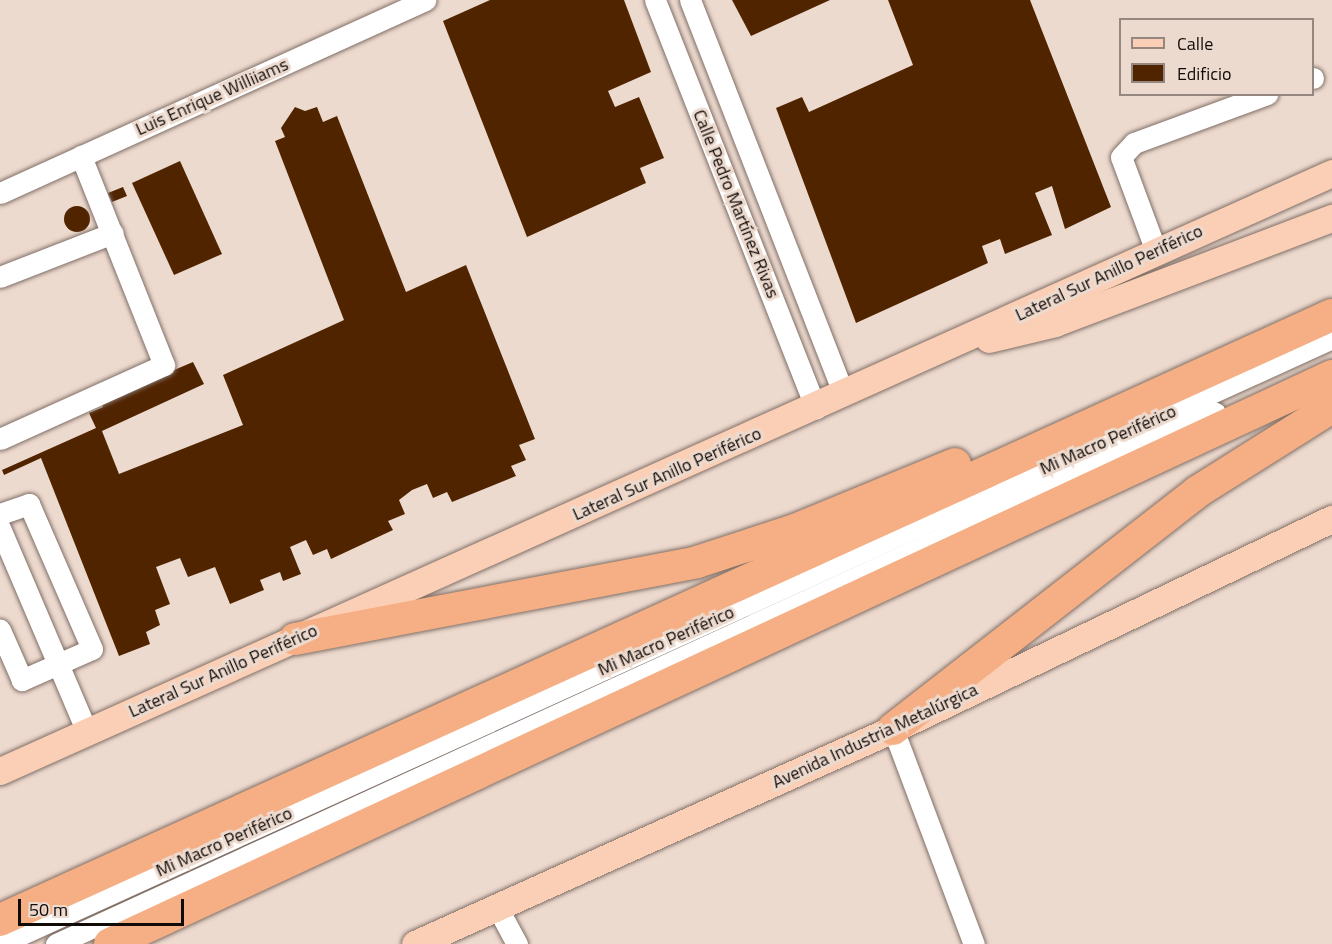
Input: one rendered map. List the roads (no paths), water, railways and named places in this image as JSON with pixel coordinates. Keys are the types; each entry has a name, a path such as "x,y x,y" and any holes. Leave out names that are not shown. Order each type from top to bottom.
{"highway":[{"path":"295,639 640,576 753,544 1332,314"},
{"path":"0,920 1332,314"},
{"path":"110,944 1332,376"},
{"path":"893,729 1188,499 1332,407"}],"main road":[{"name":"Lateral Sur Anillo Periférico","path":"0,771 844,396 1156,251 1332,173"},
{"path":"955,345 1055,323 1332,218"},
{"name":"Avenida Industria Metalúrgica","path":"415,944 893,729 1332,519"}],"street":[{"name":"Luis Enrique Williiams","path":"0,193 425,0"},
{"name":"Calle Pedro Martínez Rivas","path":"655,0 816,408"},
{"name":"Calle Pedro Martínez Rivas","path":"690,0 844,396"},
{"path":"1156,251 1121,157 1134,143 1263,96"},
{"path":"0,439 164,364 81,156"},
{"path":"0,277 113,233"},
{"path":"754,249 783,240"},
{"name":"Mi Macro Periférico","path":"0,944 1332,338"},
{"name":"Mi Macro Periférico","path":"56,944 1332,360"},
{"path":"0,514 29,504 92,649 22,680 0,630"},
{"path":"0,528 87,732"},
{"path":"893,729 974,944"},
{"path":"497,907 517,944"}]}
